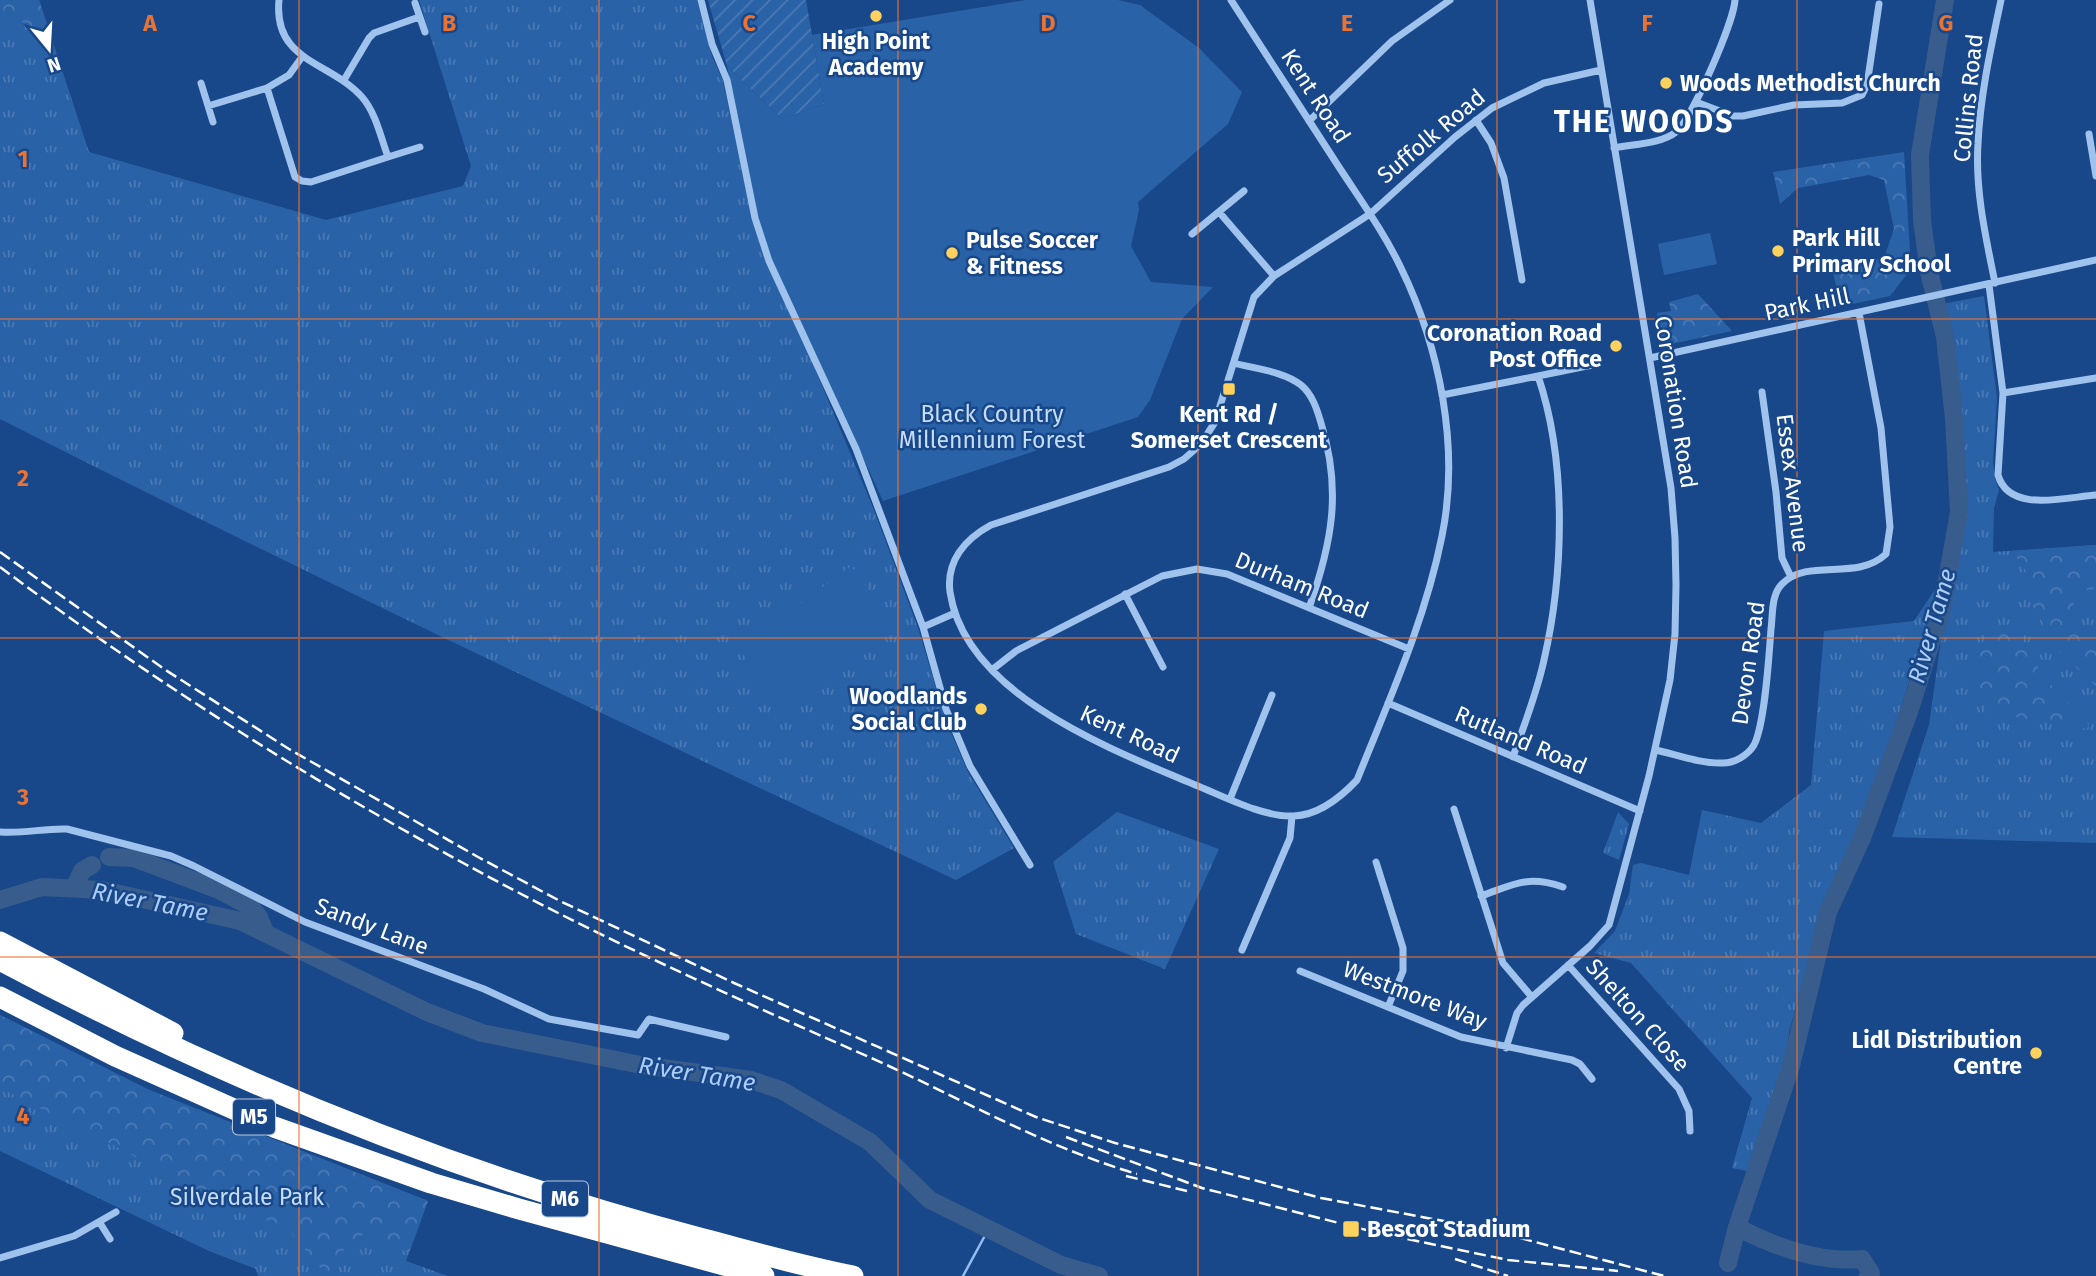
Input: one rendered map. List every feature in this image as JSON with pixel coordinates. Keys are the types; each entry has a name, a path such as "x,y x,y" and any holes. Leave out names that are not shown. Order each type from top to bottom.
{"highway":[{"name":"M5","path":"0,942 285,1096"},
{"name":"M6","path":"0,960 148,1037 412,1147 529,1188 652,1226 853,1276"},
{"name":"M6","path":"0,984 100,1037 282,1119 519,1209 764,1276"},
{"name":"M5","path":"0,997 115,1056 274,1127 431,1183 519,1209"}],"street":[{"path":"279,0 277,12 284,36 302,57 344,80 365,100 388,158"},
{"path":"701,0 712,44 727,80 755,218 769,261 856,449 923,626 943,699 970,766 1030,865"},
{"name":"Kent Road","path":"1231,0 1370,214 1400,265 1427,335 1448,442 1446,510 1434,571 1409,649 1357,780 1345,793 1316,810 1293,816 1274,814 1128,757 1060,723 1031,704 971,647 955,613 949,580 952,566 966,542 982,530 1004,520 1169,467 1184,459 1201,444 1215,422 1254,297 1274,276 1370,214"},
{"path":"1310,121 1392,41 1450,0"},
{"name":"Coronation Road","path":"1506,1048 1517,1013 1531,996 1599,938 1609,925 1656,750 1672,662 1675,538 1668,468 1590,0"},
{"path":"1614,148 1670,136 1685,122 1731,19 1735,0"},
{"name":"Collins Road","path":"2001,0 1992,42 1978,144 1983,221 2003,393 1998,475 2010,494 2028,500 2096,495"},
{"path":"415,3 425,32"},
{"path":"1696,102 1733,116 1743,116 1794,105 1842,103 1862,95 1867,85 1879,4"},
{"path":"344,80 374,33 419,17"},
{"path":"208,106 267,88 289,75 302,57"},
{"name":"Suffolk Road","path":"1370,214 1492,107 1528,89 1569,76 1601,70"},
{"path":"201,83 213,122"},
{"path":"267,88 295,177 302,181 311,182 419,147"},
{"path":"1476,120 1491,144 1504,178 1522,280"},
{"path":"2089,134 2096,176"},
{"path":"1192,234 1244,191"},
{"path":"1219,212 1274,276"},
{"name":"Park Hill","path":"1650,358 2096,260"},
{"name":"Devon Road","path":"1656,750 1722,764 1741,758 1751,749 1759,727 1776,593 1791,577 1816,570 1860,568 1872,565 1886,554 1890,527 1881,428 1859,313"},
{"path":"1234,363 1281,375 1300,384 1312,400 1321,423 1332,469 1333,516 1320,577 1309,608"},
{"path":"1441,396 1592,365"},
{"path":"1513,757 1544,660 1557,570 1555,460 1548,410 1538,376"},
{"path":"2003,393 2096,378"},
{"name":"Essex Avenue","path":"1762,392 1782,558 1791,577"},
{"name":"Durham Road","path":"993,669 1016,651 1125,594 1162,576 1197,569 1227,574 1409,649"},
{"path":"1125,594 1163,667"},
{"path":"923,626 955,613"},
{"path":"1230,799 1272,695"},
{"name":"Rutland Road","path":"1388,703 1640,811"},
{"path":"1454,809 1503,963 1531,996"},
{"path":"1242,950 1290,838 1293,816"},
{"name":"Sandy Lane","path":"0,832 67,829 171,856 305,922 484,989 549,1019 638,1035 649,1018 726,1037"},
{"path":"1376,862 1404,956 1403,971 1388,1007"},
{"path":"1481,896 1528,880 1543,880 1563,887"},
{"name":"Shelton Close","path":"1568,965 1679,1090 1689,1111 1690,1130"},
{"name":"Westmore Way","path":"1300,971 1461,1037 1572,1060 1580,1064 1592,1079"},
{"path":"0,1258 74,1236 116,1212"},
{"path":"100,1223 110,1239"}],"green space":[{"path":"0,0 39,0 89,152 326,220 463,186 471,166 419,0 697,0 712,56 723,81 752,218 874,510 918,628 946,721 968,772 1014,848 956,880 476,653 0,419"},
{"path":"0,0 39,0 51,36 12,17 0,21"},
{"path":"708,0 806,0 824,104 782,119 727,66"},
{"name":"Pulse Soccer & Fitness","path":"1026,0 1118,0 1140,5 1199,48 1242,92 1228,124 1138,202 1139,210 1131,246 1151,282 1213,287 1182,319 1150,400 1138,417 883,501 771,259 757,216 727,66 782,119 824,104 812,35"},
{"path":"1904,152 1911,269 1890,296 1820,311 1819,303 1839,299 1832,268 1884,258 1894,229 1884,180 1869,175 1798,188 1780,204 1773,172"},
{"path":"1710,233 1717,264 1664,275 1658,244"},
{"path":"1698,294 1732,331 1667,345 1662,340 1657,313 1671,311 1669,302"},
{"path":"1984,296 1997,398 1993,462 1999,490 1994,508 1993,552 2096,545 2096,843 1892,837 1929,725 1944,619 1960,535 1960,447 1948,327 1942,304"},
{"path":"2096,545 2096,588 2072,592 2080,642 2096,650 2096,686 2060,652 2031,603 2030,577 2012,551"},
{"path":"851,566 895,626 783,709 739,649"},
{"path":"1940,582 1883,765 1819,922 1789,1032 1787,1057 1747,1171 1732,1168 1752,1098 1631,963 1594,953 1615,931 1629,894 1633,865 1641,863 1689,875 1702,810 1761,823 1811,785 1824,631 1914,621"},
{"path":"1995,623 2019,633 2043,676 2089,725 2087,729 1986,712 1976,675 1977,656"},
{"path":"1117,812 1219,849 1165,969 1076,934 1053,862"},
{"path":"1618,812 1629,824 1619,860 1603,853"},
{"name":"Silverdale Park","path":"0,1015 147,1089 428,1201 406,1261 448,1276 258,1276 256,1269 209,1251 0,1151"},
{"name":"Silverdale Park","path":"0,1015 147,1089 428,1201 409,1253 364,1234 339,1254 337,1276 327,1276 287,1228 201,1195 125,1151 0,1088"}],"waterway":[{"name":"River Tame","path":"1728,1263 1737,1227 1791,1066 1828,912 1862,838 1909,712 1942,608 1959,512 1954,419 1945,337 1929,272 1922,220 1920,155 1945,0"},
{"name":"River Tame","path":"109,857 134,858 219,890 251,907 265,932"},
{"name":"River Tame","path":"74,888 82,871 92,865"},
{"name":"River Tame","path":"0,900 42,887 102,890 240,921 427,1012 482,1033 641,1065 751,1080 781,1090 870,1142 930,1200 1061,1265 1099,1276"},
{"name":"River Tame","path":"1737,1227 1797,1252 1846,1260 1862,1259 1871,1273 1868,1276"},
{"path":"963,1276 988,1230"}],"railway":[{"path":"0,552 164,669 289,749 478,857 560,901 734,983 1036,1117 1115,1143 1321,1198 1486,1229 1664,1276"},
{"path":"0,567 227,724 345,796 514,891 665,965 1034,1135 1102,1163 1137,1174"},
{"path":"1066,1137 1202,1188 1374,1232 1508,1260 1618,1271"},
{"path":"1126,1176 1187,1191"},
{"path":"1455,1259 1508,1276"}],"place":[{"name":"High Point Academy","path":"876,16"},
{"name":"Woods Methodist Church","path":"1666,83"},
{"name":"Park Hill Primary School","path":"1778,251"},
{"name":"Pulse Soccer & Fitness","path":"952,253"},
{"name":"Coronation Road Post Office","path":"1616,346"},
{"name":"Kent Rd / Somerset Crescent","path":"1229,389"},
{"name":"Woodlands Social Club","path":"981,709"},
{"name":"Lidl Distribution Centre","path":"2036,1053"},
{"name":"Bescot Stadium","path":"1351,1229"}],"district":[{"name":"THE WOODS","path":"1644,122"}],"park label":[{"name":"Black Country Millennium Forest","path":"992,427"}]}
